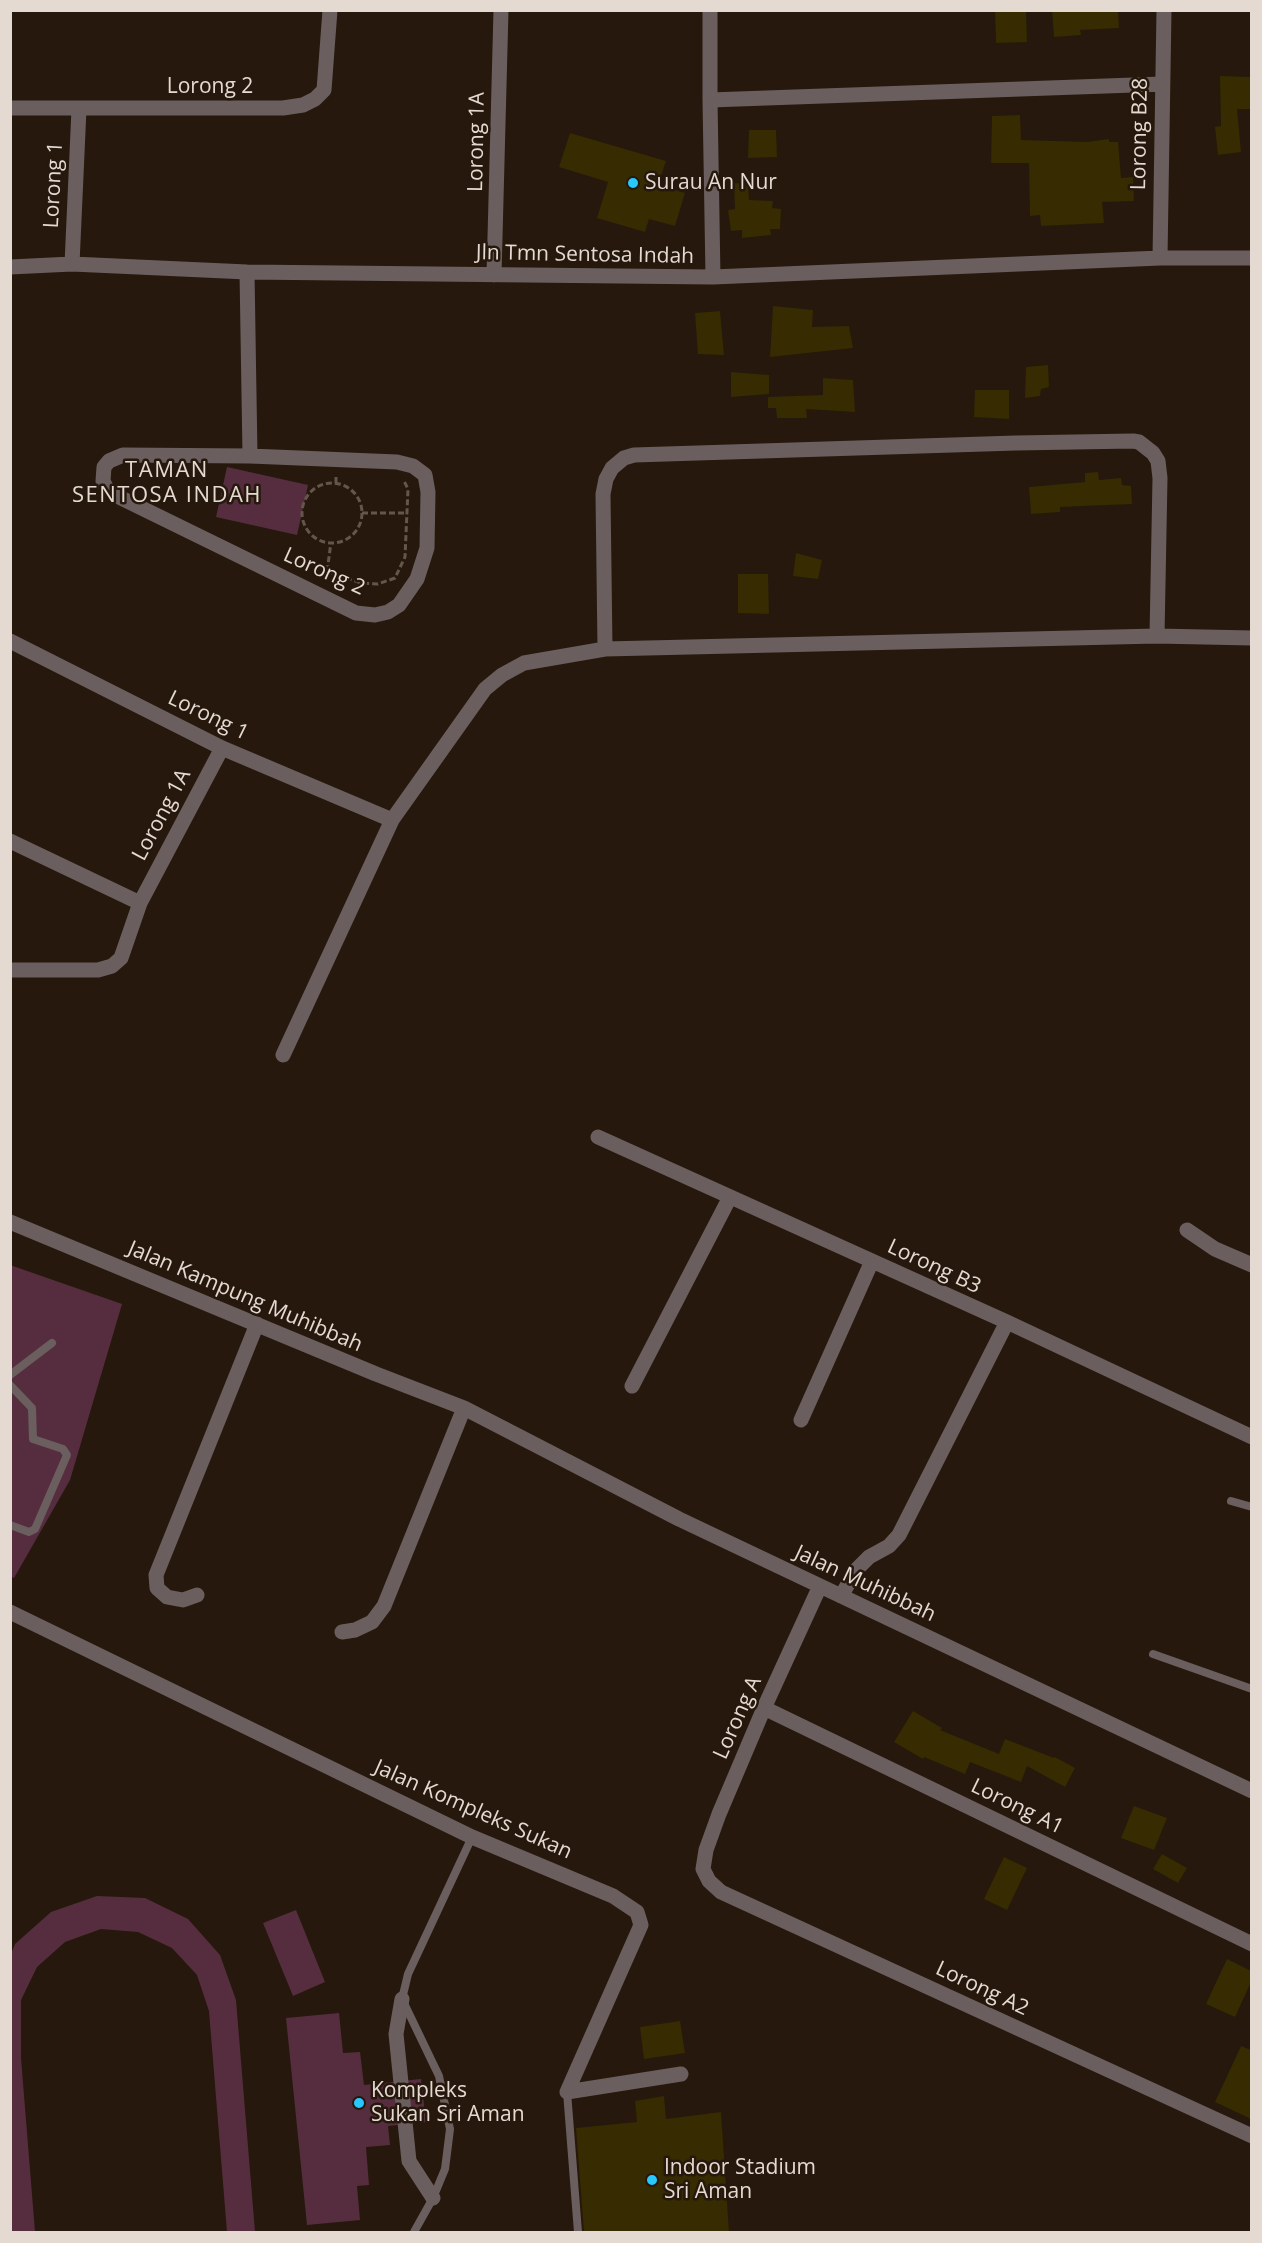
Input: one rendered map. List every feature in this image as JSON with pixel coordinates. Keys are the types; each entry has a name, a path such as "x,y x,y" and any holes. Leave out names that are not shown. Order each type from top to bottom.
{"street":[{"name":"Lorong 2","path":"10,108 283,108 303,105 315,99 324,90 330,10"},
{"name":"Lorong 1A","path":"494,274 501,10"},
{"path":"710,10 713,277"},
{"name":"Lorong B28","path":"1160,258 1164,10"},
{"path":"710,100 1162,84"},
{"name":"Lorong 1","path":"72,264 79,109"},
{"name":"Jln Tmn Sentosa Indah","path":"10,267 72,264 247,272 713,277 1160,258 1251,258"},
{"path":"247,272 250,456"},
{"path":"605,649 603,494 606,479 612,468 624,458 634,455 1016,443 1133,441 1139,442 1153,453 1158,461 1160,478 1157,636"},
{"name":"Lorong 2","path":"123,455 250,456 397,462 414,466 425,475 428,513 427,548 417,579 399,605 388,612 375,615 356,613 115,495 107,489 103,481 104,467 109,461 123,455"},
{"path":"284,1055 392,820 485,688 524,663 605,649 1157,636 1251,638"},
{"name":"Lorong 1","path":"10,641 222,748 392,820"},
{"name":"Lorong 1A","path":"10,970 98,970 112,966 122,958 140,903 222,748"},
{"path":"10,841 140,903"},
{"name":"Lorong B3","path":"598,1137 1007,1322 1251,1437"},
{"path":"632,1386 730,1197"},
{"name":"Jalan Kampung Muhibbah","path":"10,1222 464,1408"},
{"path":"1187,1230 1215,1249 1251,1265"},
{"path":"801,1420 872,1261"},
{"path":"841,1596 857,1569 869,1557 889,1546 899,1535 1007,1322"},
{"path":"197,1595 183,1600 167,1597 156,1588 156,1575 257,1324"},
{"path":"342,1632 355,1630 372,1622 384,1606 464,1408"},
{"name":"Jalan Muhibbah","path":"464,1408 679,1519 1251,1791"},
{"name":"Lorong A","path":"703,1869 706,1850 719,1814 820,1586"},
{"name":"Jalan Kompleks Sukan","path":"10,1612 472,1837 613,1896 637,1912 641,1925 567,2092"},
{"name":"Lorong A1","path":"764,1708 1251,1944"},
{"name":"Lorong A2","path":"703,1869 709,1881 721,1892 1251,2136"},
{"path":"402,2000 396,2034 409,2161 433,2198"},
{"path":"567,2092 681,2074"}],"lane":[{"path":"10,1375 52,1343"},
{"path":"10,1385 31,1404 33,1439 63,1449 67,1455 34,1529 29,1532 10,1525"},
{"path":"1231,1501 1251,1508"},
{"path":"1153,1654 1251,1689"},
{"path":"414,2232 433,2198 445,2169 450,2129 440,2076 402,2000 411,1966 472,1837"},
{"path":"567,2092 578,2232"}],"path":[{"path":"336,473 336,483"},
{"path":"329,572 361,583 378,584 395,578 405,557 408,489 403,478"},
{"path":"336,483 344,485 358,496 362,513 356,531 349,537 331,542 313,536 307,528 303,510 310,493 326,484 336,483"},
{"path":"362,513 428,513"},
{"path":"322,596 329,572 331,542"}],"shaded area":[{"path":"227,467 308,485 297,535 216,517"},
{"path":"10,1265 122,1304 70,1480 14,1578 10,1576"},
{"path":"97,1896 145,1898 188,1919 220,1955 236,2000 255,2232 227,2232 209,2011 197,1975 172,1948 138,1932 101,1929 65,1942 37,1967 21,2000 21,2058 35,2232 11,2232 11,1954 15,1944 51,1912"},
{"path":"296,1910 325,1982 293,1996 263,1923"},
{"name":"Kompleks Sukan Sri Aman","path":"339,2013 343,2053 360,2052 364,2085 421,2079 426,2122 388,2126 390,2145 366,2147 369,2185 357,2186 360,2220 307,2225 286,2018"}],"building":[{"path":"995,10 1026,10 1027,42 996,43"},
{"path":"1052,10 1118,10 1119,28 1080,30 1081,35 1054,37"},
{"path":"1220,76 1250,77 1250,109 1237,109 1241,152 1218,155 1215,127 1221,126"},
{"path":"1020,115 1021,140 1087,142 1109,139 1109,142 1118,142 1121,178 1133,177 1134,201 1102,202 1104,223 1041,226 1040,215 1030,216 1029,163 991,163 992,116"},
{"path":"749,130 776,130 777,157 748,158"},
{"name":"Surau An Nur","path":"570,133 666,161 658,185 685,193 675,226 649,219 645,232 597,218 608,182 559,167"},
{"path":"734,183 748,184 749,200 773,201 772,208 781,209 780,229 770,229 771,235 742,238 742,230 731,231 728,210 735,209"},
{"path":"773,306 813,310 812,327 849,326 853,348 770,357"},
{"path":"720,311 724,355 698,354 695,313"},
{"path":"1048,365 1049,387 1041,389 1040,396 1025,398 1026,367"},
{"path":"731,372 769,375 769,394 731,397"},
{"path":"823,378 853,380 855,412 806,409 807,418 777,418 776,408 768,408 768,397 823,395"},
{"path":"975,390 1009,390 1009,419 974,417"},
{"path":"1098,472 1099,480 1121,478 1122,485 1131,486 1132,504 1060,507 1060,512 1031,514 1029,487 1085,482 1085,473"},
{"path":"796,553 822,560 818,579 793,576"},
{"path":"738,574 768,574 769,614 738,613"},
{"path":"913,1711 942,1728 940,1730 999,1754 1005,1739 1055,1757 1075,1768 1065,1787 1027,1766 1021,1782 970,1762 965,1774 924,1757 923,1759 894,1742"},
{"path":"1134,1806 1167,1818 1154,1850 1121,1838"},
{"path":"1162,1854 1187,1868 1178,1883 1153,1869"},
{"path":"1004,1857 1027,1868 1007,1910 984,1899"},
{"path":"1227,1959 1251,1971 1251,1982 1235,2017 1206,2004"},
{"path":"680,2021 685,2053 644,2059 640,2027"},
{"path":"1241,2046 1251,2050 1251,2119 1215,2102"},
{"name":"Indoor Stadium Sri Aman","path":"664,2096 666,2119 721,2112 729,2232 584,2232 576,2128 637,2122 635,2101"}],"place":[{"name":"Surau An Nur","path":"633,183"},
{"name":"Kompleks Sukan Sri Aman","path":"359,2103"},
{"name":"Indoor Stadium Sri Aman","path":"652,2180"}],"district":[{"name":"TAMAN SENTOSA INDAH","path":"167,484"}]}
